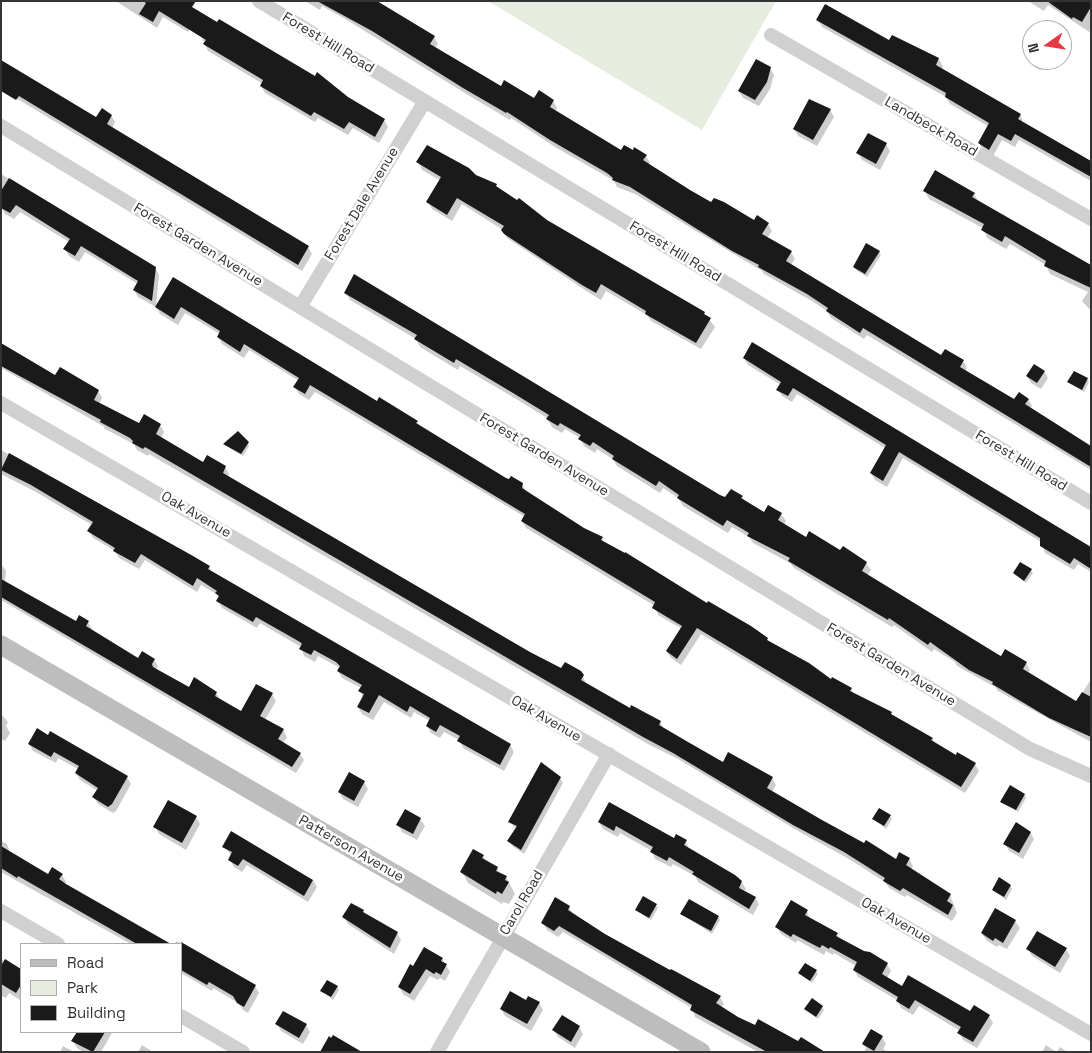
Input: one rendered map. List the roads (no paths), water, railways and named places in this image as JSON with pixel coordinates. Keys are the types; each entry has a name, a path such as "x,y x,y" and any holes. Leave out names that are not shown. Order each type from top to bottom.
{"main road":[{"name":"Patterson Avenue","path":"1,645 701,1052"}],"street":[{"name":"Forest Hill Road","path":"258,1 1091,503"},
{"name":"Landbeck Road","path":"772,35 1091,219"},
{"name":"Forest Dale Avenue","path":"300,307 425,101"},
{"name":"Forest Garden Avenue","path":"1,126 1030,749 1091,776"},
{"name":"Oak Avenue","path":"1,402 1091,1034"},
{"name":"Carol Road","path":"437,1052 608,754"},
{"path":"1,911 56,943"},
{"path":"182,1017 243,1052"}]}
